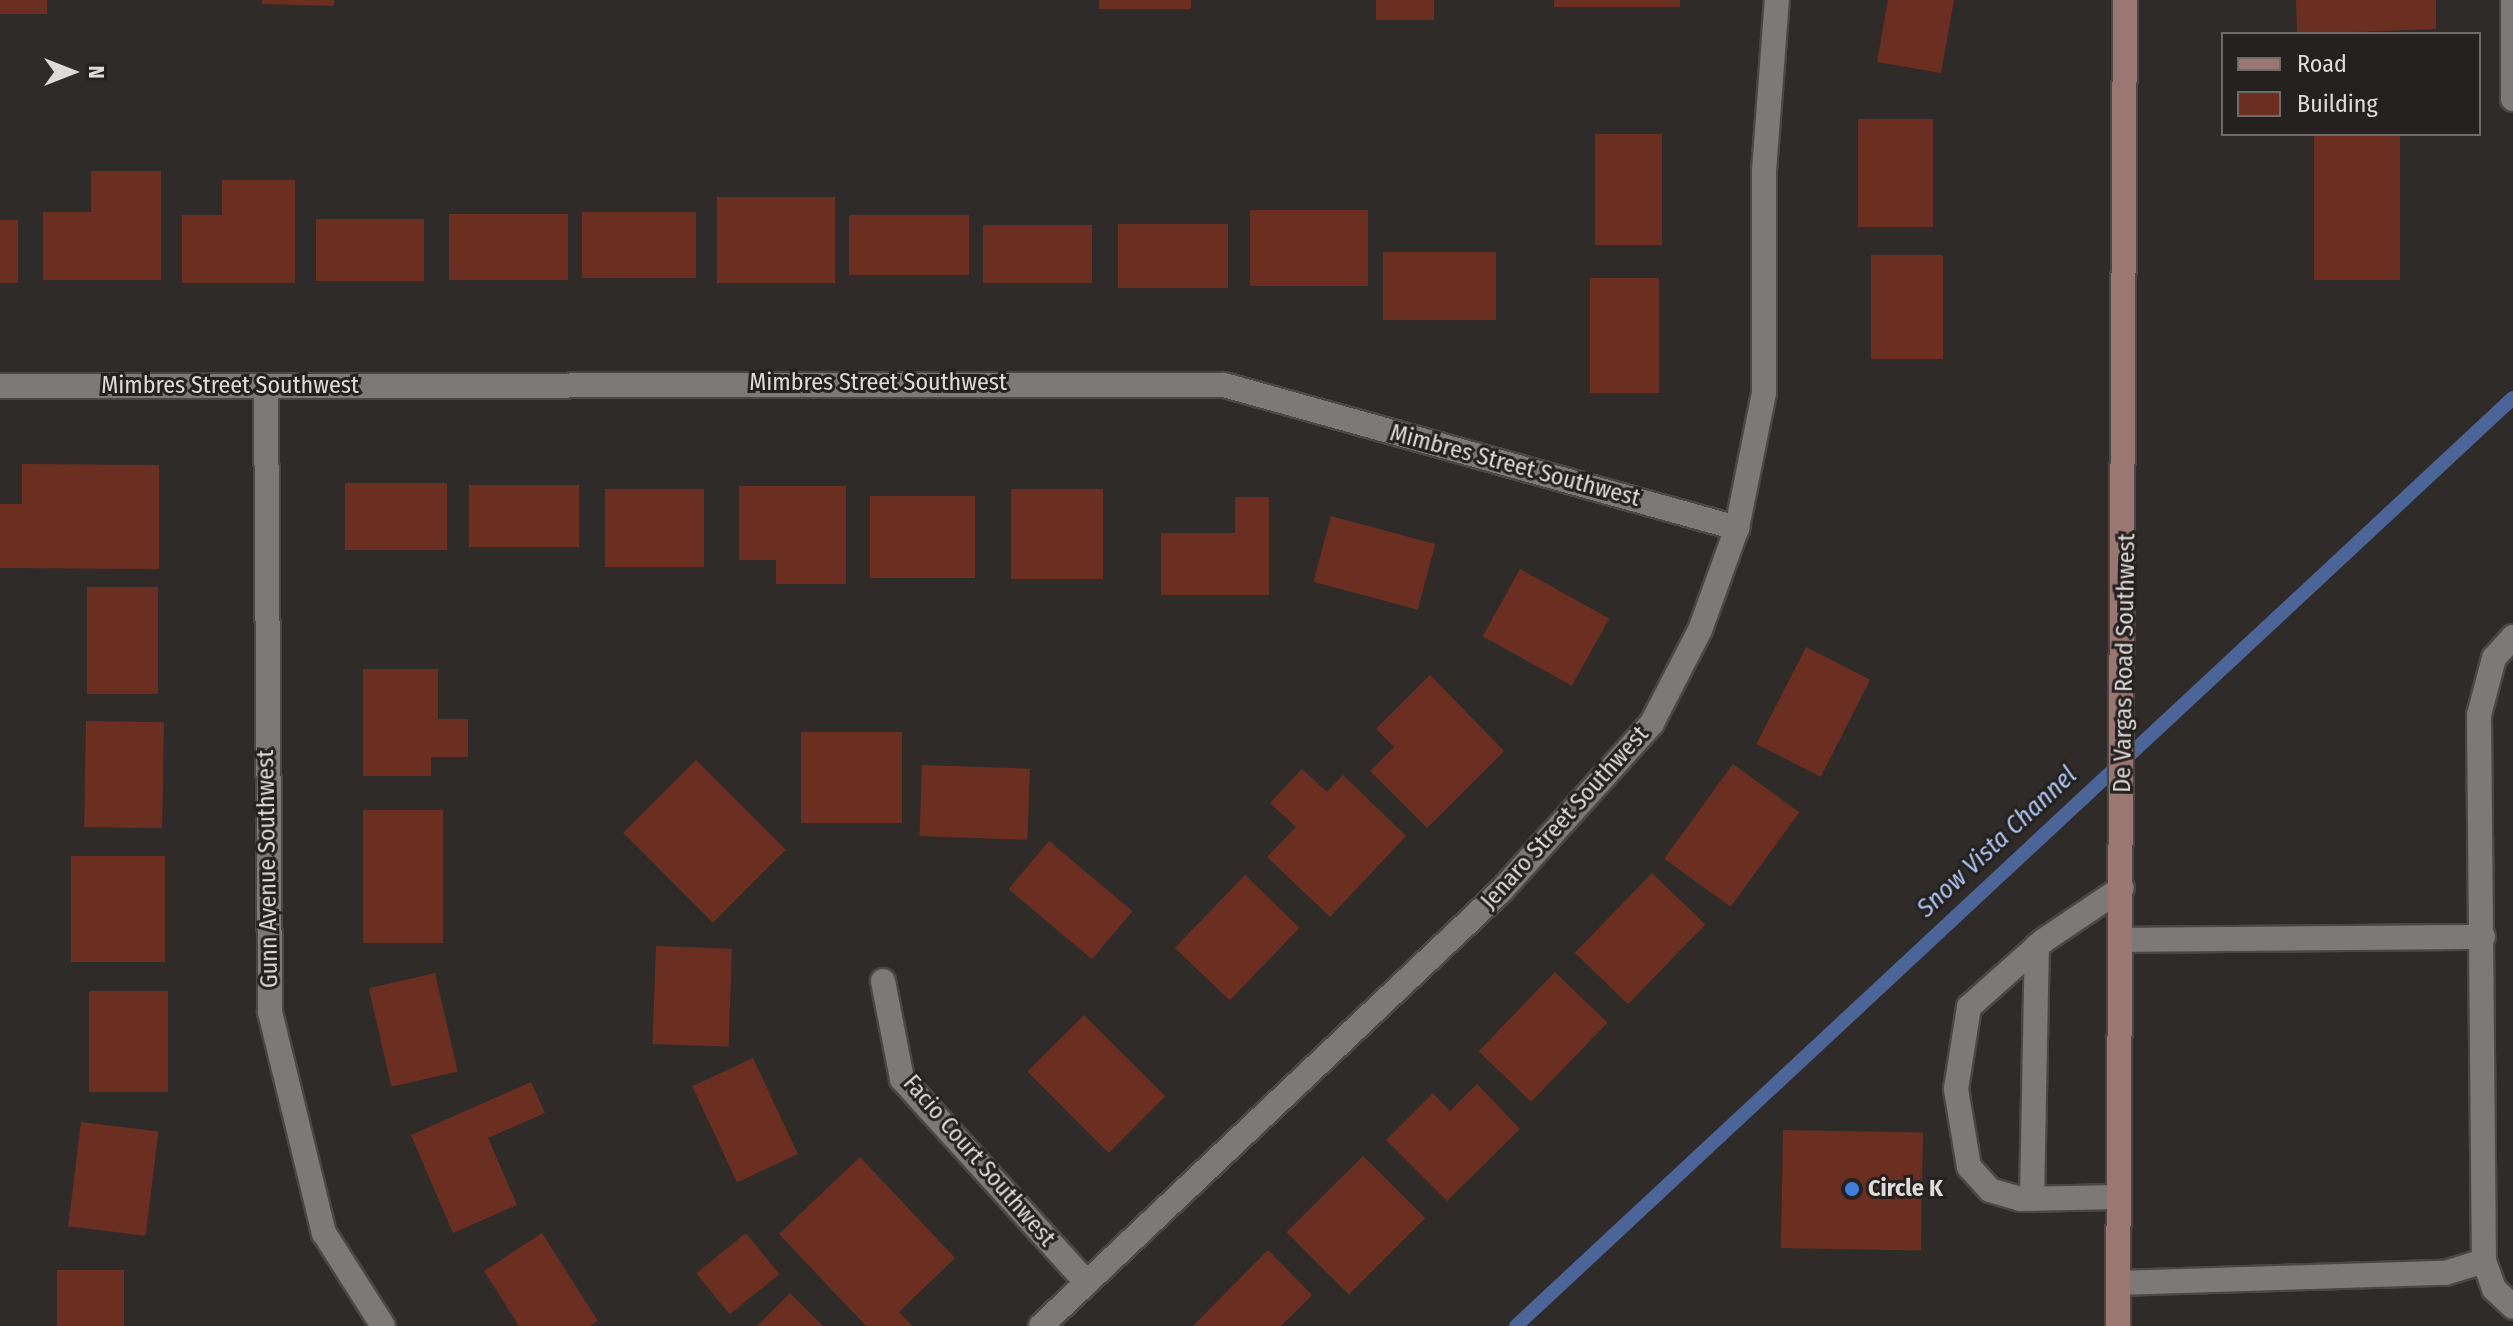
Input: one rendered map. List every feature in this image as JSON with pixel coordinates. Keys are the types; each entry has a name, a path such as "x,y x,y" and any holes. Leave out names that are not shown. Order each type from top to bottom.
{"street":[{"name":"Jenaro Street Southwest","path":"1041,1326 1500,892 1652,723 1700,630 1737,528 1764,393 1764,171 1777,0"},
{"name":"De Vargas Road Southwest","path":"2118,1326 2125,645 2125,0"},
{"path":"2513,0 2513,99"},
{"name":"Mimbres Street Southwest","path":"0,386 1224,385 1737,528"},
{"name":"Gunn Avenue Southwest","path":"266,387 270,1012 324,1233 383,1326"},
{"path":"2513,637 2494,658 2479,715 2484,1261 2494,1289 2513,1307"},
{"path":"2119,1197 2032,1199 1990,1190 1969,1167 1956,1089 1969,1007 2037,946 2122,879"},
{"path":"2122,940 2483,937"},
{"path":"2032,1199 2037,946"},
{"name":"Facio Court Southwest","path":"883,981 902,1079 1087,1283"},
{"path":"2118,1283 2445,1273 2484,1261"}],"building":[{"path":"0,0 47,0 47,14 0,14"},
{"path":"262,0 334,0 334,6 262,4"},
{"path":"1099,0 1191,0 1191,9 1099,9"},
{"path":"1376,0 1434,0 1434,20 1376,20"},
{"path":"1554,0 1680,0 1680,7 1554,7"},
{"path":"1888,0 1954,0 1941,73 1877,62"},
{"path":"2296,0 2436,0 2436,29 2297,32"},
{"path":"1858,119 1933,119 1933,227 1858,227"},
{"path":"1595,134 1662,134 1662,245 1595,245"},
{"path":"2314,136 2400,136 2400,280 2314,280"},
{"path":"91,171 161,171 161,280 43,280 43,212 91,212"},
{"path":"222,180 295,180 295,283 182,283 182,215 222,215"},
{"path":"717,197 835,197 835,283 717,283"},
{"path":"1250,210 1368,210 1368,286 1250,286"},
{"path":"582,212 696,212 696,278 582,278"},
{"path":"449,214 568,214 568,280 449,280"},
{"path":"849,215 969,215 969,275 849,275"},
{"path":"316,219 424,219 424,281 316,281"},
{"path":"0,220 18,220 18,283 0,283"},
{"path":"1118,224 1228,224 1228,288 1118,288"},
{"path":"983,225 1092,225 1092,283 983,283"},
{"path":"1383,252 1496,252 1496,320 1383,320"},
{"path":"1871,255 1943,255 1943,359 1871,359"},
{"path":"1590,278 1659,278 1659,393 1590,393"},
{"path":"22,464 159,465 159,569 0,568 0,504 22,504"},
{"path":"345,483 447,483 447,550 345,550"},
{"path":"469,485 579,485 579,547 469,547"},
{"path":"739,486 846,486 846,584 776,584 776,560 739,560"},
{"path":"605,489 704,489 704,567 605,567"},
{"path":"1011,489 1103,489 1103,579 1011,579"},
{"path":"870,496 975,496 975,578 870,578"},
{"path":"1235,497 1269,497 1269,595 1161,595 1161,533 1235,533"},
{"path":"1331,516 1435,544 1418,610 1313,582"},
{"path":"1520,569 1609,618 1572,686 1483,636"},
{"path":"87,587 158,587 158,694 87,694"},
{"path":"1806,647 1870,680 1821,777 1757,744"},
{"path":"363,669 438,669 438,719 468,719 468,757 431,757 431,776 363,776"},
{"path":"1430,675 1504,751 1427,828 1370,771 1394,747 1376,729"},
{"path":"86,721 164,722 162,828 84,827"},
{"path":"801,732 902,732 902,823 801,823"},
{"path":"696,760 786,850 713,923 623,833"},
{"path":"1733,764 1799,812 1731,907 1664,859"},
{"path":"922,765 1030,769 1027,840 920,836"},
{"path":"1302,769 1327,792 1343,775 1406,836 1330,917 1267,857 1296,827 1270,803"},
{"path":"363,810 443,810 443,943 363,943"},
{"path":"1049,841 1132,911 1092,959 1009,889"},
{"path":"71,856 165,856 165,962 71,962"},
{"path":"1652,873 1705,924 1628,1004 1575,953"},
{"path":"1245,875 1300,928 1230,1000 1175,948"},
{"path":"656,946 732,949 729,1047 653,1044"},
{"path":"1555,972 1608,1023 1531,1102 1479,1051"},
{"path":"435,973 458,1071 391,1087 369,988"},
{"path":"89,991 168,991 168,1092 89,1092"},
{"path":"1084,1015 1165,1096 1109,1153 1027,1072"},
{"path":"753,1058 798,1154 737,1182 692,1086"},
{"path":"531,1082 545,1113 488,1138 517,1205 453,1233 411,1135"},
{"path":"1477,1084 1520,1129 1447,1201 1386,1140 1433,1093 1450,1111"},
{"path":"81,1122 158,1132 146,1236 68,1226"},
{"name":"Circle K","path":"1783,1130 1923,1132 1921,1250 1781,1248"},
{"path":"1363,1156 1425,1218 1349,1295 1287,1232"},
{"path":"860,1157 955,1258 899,1312 912,1326 866,1326 779,1234"},
{"path":"542,1233 598,1321 590,1326 519,1326 484,1271"},
{"path":"746,1233 779,1274 730,1314 696,1273"},
{"path":"1268,1250 1312,1295 1281,1326 1193,1326"},
{"path":"57,1270 124,1270 124,1326 57,1326"},
{"path":"790,1293 823,1326 757,1326"}],"waterway":[{"name":"Snow Vista Channel","path":"1516,1326 2513,398"}],"place":[{"name":"Circle K","path":"1852,1189"}]}
